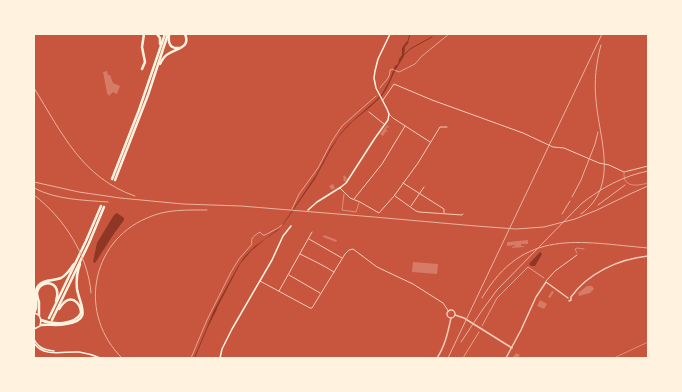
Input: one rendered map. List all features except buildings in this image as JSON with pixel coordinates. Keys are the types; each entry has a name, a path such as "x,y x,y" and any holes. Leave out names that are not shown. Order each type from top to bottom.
{"highway":[{"path":"141,68 143,62 141,47 143,34"},
{"path":"157,34 160,38 160,48"},
{"path":"164,34 114,180 132,138 168,34"},
{"path":"168,34 169,43 171,46 176,48 184,45 184,34"},
{"path":"156,69 164,57 182,48 186,39 184,34"},
{"path":"54,308 103,206 55,314"},
{"path":"41,325 67,324 78,320 83,314 76,281 80,260"},
{"path":"34,313 37,306 36,292 38,285 45,281 55,280 63,276 76,263"},
{"path":"39,315 37,292 44,284 52,284 57,289 58,296 50,319 64,302 70,300 78,302 80,305 81,309 79,316 74,320 53,323 41,320"}],"main road":[{"path":"308,210 316,202 346,183 388,120 389,114 374,82 374,72 381,52 390,34"},
{"path":"220,358 222,349 232,329 272,260 280,240 291,226"},
{"path":"34,246 34,263"},
{"path":"34,313 39,315 41,325 34,329"},
{"path":"34,339 37,345 55,352"},
{"path":"34,343 43,351 80,352 100,358"}],"street":[{"path":"382,100 394,84 432,100 531,136 551,147 564,148 624,172 648,166"},
{"path":"369,112 385,124"},
{"path":"389,114 430,142"},
{"path":"388,120 393,118"},
{"path":"354,199 382,164 405,126"},
{"path":"340,188 350,198 379,213 394,196 440,127 447,127"},
{"path":"403,183 444,209 444,214"},
{"path":"410,207 424,186"},
{"path":"394,196 419,212 463,214"},
{"path":"279,291 312,232"},
{"path":"308,238 342,258"},
{"path":"260,281 312,308 342,258 349,250 354,250 377,267 413,284 443,304 449,312 448,316 451,318"},
{"path":"300,254 334,272"},
{"path":"506,358 536,297 546,281 558,269 577,255"},
{"path":"546,281 570,301 576,290 605,268 619,262 648,256"},
{"path":"288,275 321,293"},
{"path":"449,312 451,310 453,311 455,315 462,317 512,348"},
{"path":"437,358 446,341 451,318 455,315"}],"lane":[{"path":"624,172 626,182 632,185 648,183"},
{"path":"344,192 342,210 356,212 360,202"},
{"path":"577,255 575,249 584,249"},
{"path":"614,358 648,342"}],"path":[{"path":"292,209 342,126 379,93 381,87 390,74 390,70 392,69 399,72 415,64 422,56 449,34"},
{"path":"191,358 207,320 239,259 252,244 251,240 253,237 260,232 265,235 282,225"},
{"path":"463,358 497,298 528,267 546,281"}],"shaded area":[{"path":"407,41 409,42 405,47 404,56 382,96 352,122 339,136 315,179 281,227 316,175 340,134 349,124 382,94 395,66 398,64 402,55 402,48"},
{"path":"117,213 124,218 124,220 95,263 93,262 97,243 114,215"},
{"path":"281,227 251,251 240,264 217,308 194,358 214,310 238,266 255,246"},
{"path":"540,252 542,254 535,266 531,266 529,264"}],"waterway":[{"path":"408,41 410,34"},
{"path":"404,55 410,49 432,37"}],"railway":[{"path":"448,358 602,34"},
{"path":"581,214 593,203 600,190 604,176 603,146 595,86 601,45"},
{"path":"34,88 64,137 87,166 101,178 117,188 135,196"},
{"path":"572,197 581,180 598,132"},
{"path":"461,342 497,290 581,204 596,193 621,179 648,171"},
{"path":"34,182 79,192 120,198 183,204 241,206 516,229 544,227 575,219 648,186"},
{"path":"598,205 625,185"},
{"path":"34,188 61,197 108,202"},
{"path":"34,195 55,215 73,238 85,265 91,293"},
{"path":"562,214 570,201"},
{"path":"122,358 108,341 99,321 96,301 97,281 102,262 113,244 128,229 147,218 169,212 184,210 207,210"},
{"path":"482,298 498,275 516,259 535,249 554,244 576,242 648,248"}]}
